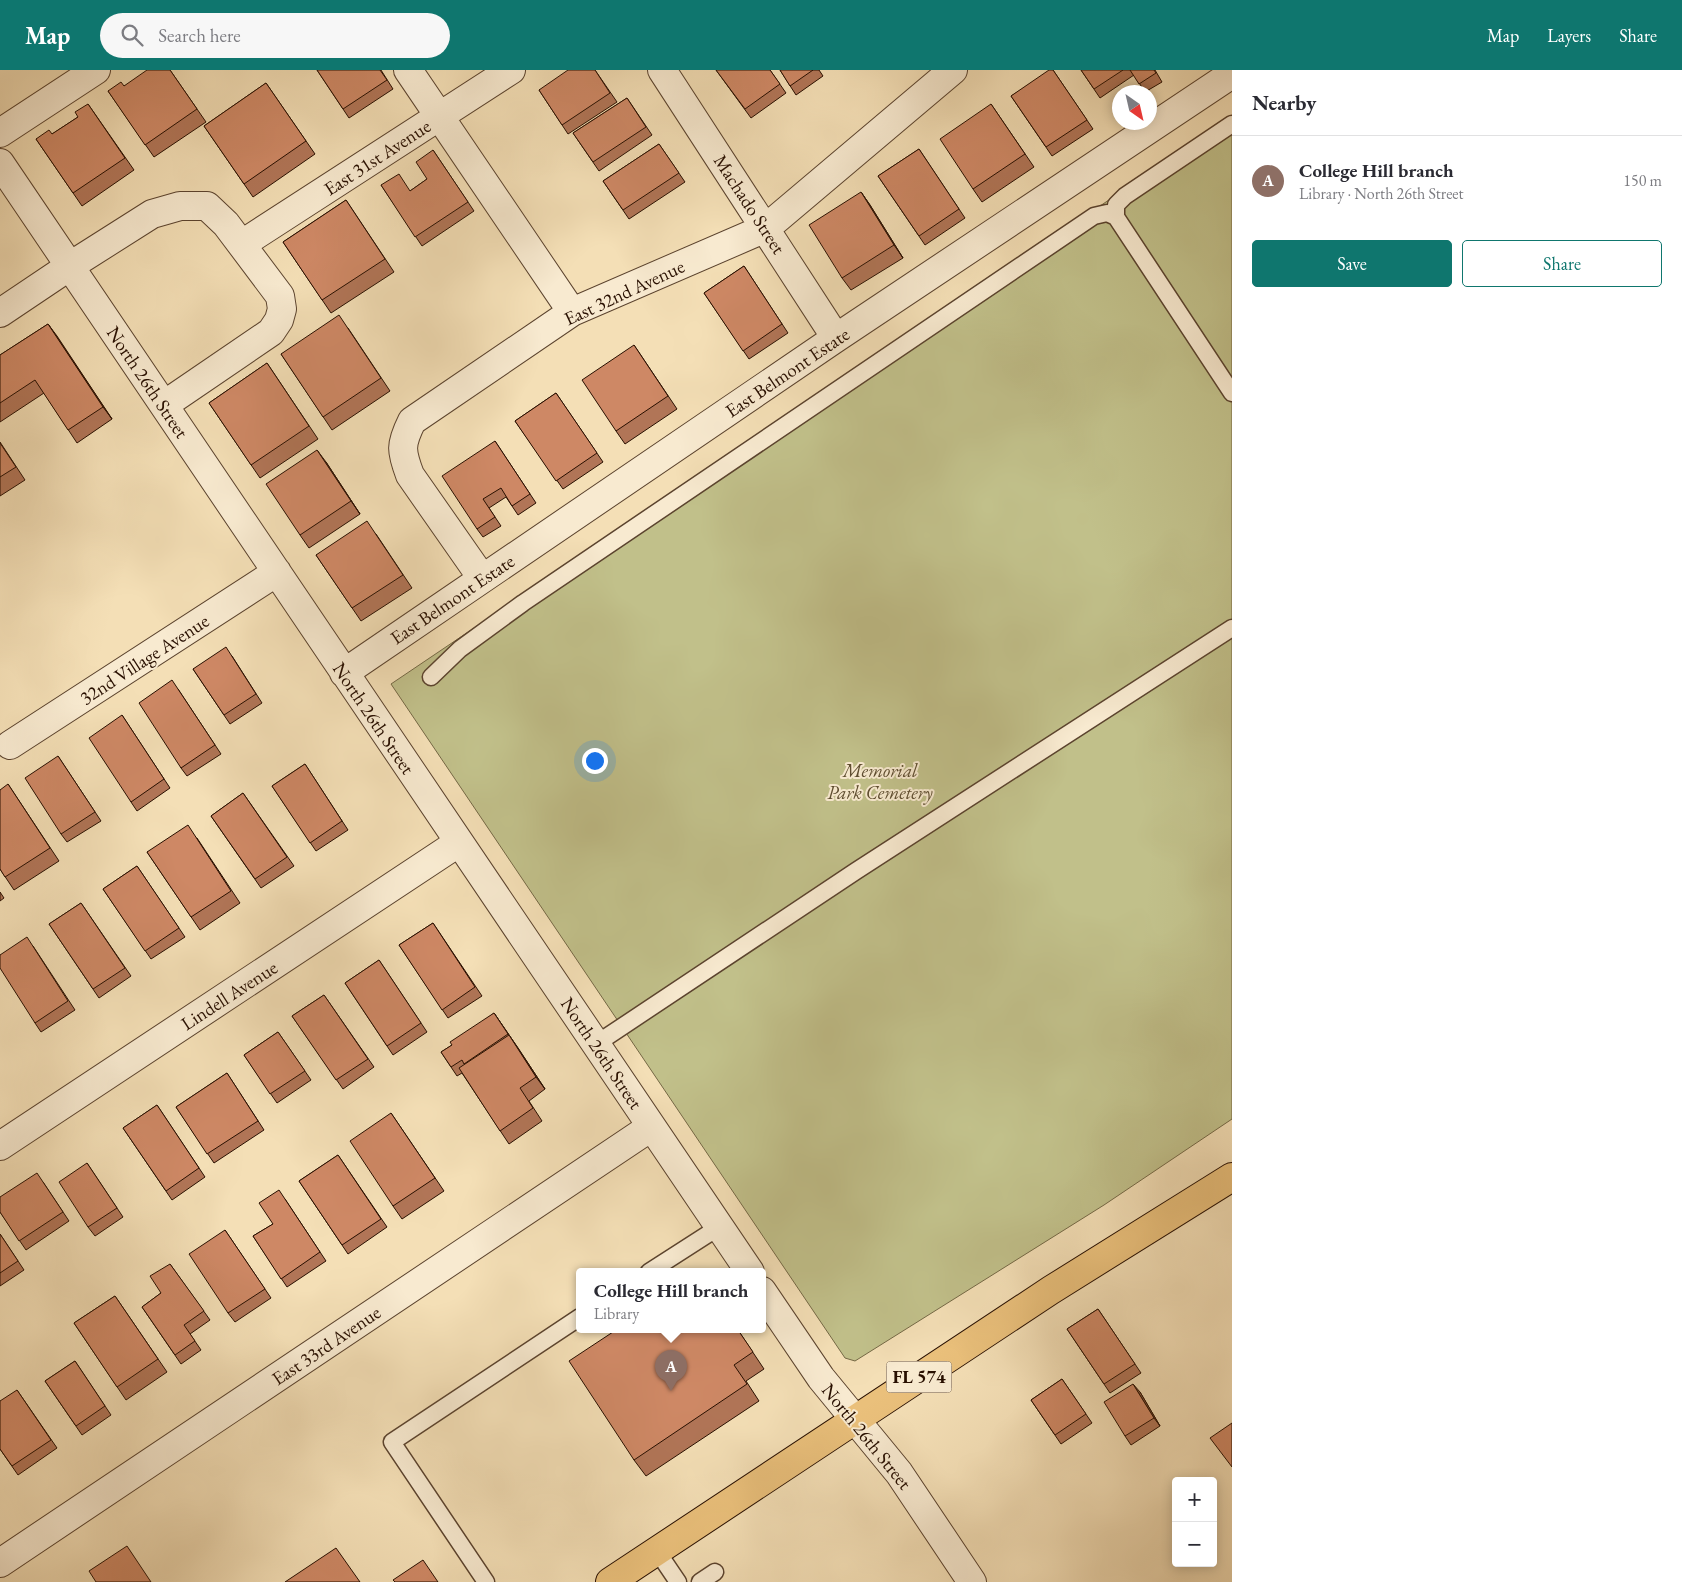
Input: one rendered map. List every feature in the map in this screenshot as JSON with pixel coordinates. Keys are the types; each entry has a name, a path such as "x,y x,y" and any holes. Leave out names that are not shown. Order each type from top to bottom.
{"main road":[{"name":"FL 574","path":"610,1582 1051,1290 1232,1177"}],"street":[{"path":"0,133 96,70"},
{"path":"408,70 572,312"},
{"name":"East 31st Avenue","path":"242,244 511,70"},
{"name":"Machado Street","path":"662,70 836,338"},
{"name":"East 32nd Avenue","path":"482,578 410,475 403,457 404,438 412,422 572,312 766,228 953,70"},
{"name":"East Belmont Estate","path":"344,673 1216,77"},
{"name":"North 26th Street","path":"0,164 277,572 458,844 747,1268"},
{"path":"0,313 152,214 180,206 207,206 226,224 280,296 282,309 279,320 271,332 164,405"},
{"name":"32nd Village Avenue","path":"10,745 277,572"},
{"name":"Lindell Avenue","path":"0,1146 458,844"},
{"name":"East 33rd Avenue","path":"0,1563 652,1126"},
{"name":"North 26th Street","path":"766,1297 821,1378 899,1473 972,1582"}],"lane":[{"path":"1116,218 1116,205 1125,196 1232,124"},
{"path":"430,677 460,649 523,603 1094,216 1107,213 1116,218 1232,393"},
{"path":"596,1044 856,871 1232,628"},
{"path":"655,1268 719,1227"},
{"path":"486,1582 392,1442 576,1320"},
{"path":"657,1551 678,1582"},
{"path":"700,1582 715,1572"}],"green space":[{"name":"Memorial Park Cemetery","path":"1232,117 1232,1119 1104,1205 855,1361 845,1358 391,684"}],"building":[{"path":"147,70 170,70 197,109 145,145 108,91 121,82 124,86"},
{"path":"317,70 380,70 387,80 343,109"},
{"path":"568,70 595,70 610,93 562,125 539,90"},
{"path":"716,70 770,70 780,84 745,109"},
{"path":"780,70 813,70 790,86"},
{"path":"1049,70 1053,70 1087,120 1046,147 1011,96"},
{"path":"1081,70 1123,70 1094,89"},
{"path":"1130,70 1154,70 1156,73 1139,84"},
{"path":"266,83 306,141 244,184 204,126"},
{"path":"627,98 646,127 593,162 573,133"},
{"path":"88,104 125,158 73,193 36,139 49,130 52,134 78,117 75,112"},
{"path":"991,104 1025,154 973,189 940,139"},
{"path":"659,144 679,173 623,210 603,181"},
{"path":"919,149 959,209 919,236 878,176"},
{"path":"433,150 468,202 415,237 381,185 399,174 410,191 427,179 416,162"},
{"path":"861,192 894,245 842,278 809,225"},
{"path":"346,200 385,259 322,300 283,242"},
{"path":"744,266 782,324 743,351 704,293"},
{"path":"339,315 381,378 323,417 281,354"},
{"path":"48,324 103,407 68,430 35,380 0,403 0,355"},
{"path":"634,345 668,396 616,431 582,380"},
{"path":"267,363 309,426 251,465 209,403"},
{"path":"556,393 597,453 556,481 515,421"},
{"path":"495,441 530,494 512,506 501,488 483,499 495,517 477,529 442,476"},
{"path":"0,443 16,467 0,477"},
{"path":"317,450 351,501 300,535 266,484"},
{"path":"367,521 403,575 352,608 316,555"},
{"path":"226,647 256,694 224,715 193,669"},
{"path":"172,680 215,745 181,768 139,703"},
{"path":"122,715 164,779 131,802 89,738"},
{"path":"58,756 95,812 61,834 25,778"},
{"path":"305,764 342,821 310,843 272,786"},
{"path":"8,784 50,848 5,877 0,869 0,790"},
{"path":"243,793 287,857 255,879 211,816"},
{"path":"188,825 231,891 191,917 147,852"},
{"path":"137,866 179,928 145,951 103,889"},
{"path":"81,903 125,968 93,989 49,924"},
{"path":"433,923 475,987 442,1010 399,945"},
{"path":"27,937 68,1001 35,1023 0,968 0,955"},
{"path":"379,960 421,1023 387,1046 345,983"},
{"path":"324,995 368,1059 336,1080 292,1016"},
{"path":"494,1013 508,1034 464,1064 462,1060 451,1067 441,1052 452,1045 450,1042"},
{"path":"278,1032 305,1071 270,1094 244,1055"},
{"path":"509,1035 536,1077 520,1088 533,1108 500,1131 459,1068"},
{"path":"227,1073 258,1121 207,1154 176,1107"},
{"path":"157,1105 199,1168 166,1191 123,1128"},
{"path":"391,1113 435,1178 393,1206 350,1141"},
{"path":"338,1155 381,1219 342,1245 299,1181"},
{"path":"87,1163 117,1208 88,1227 59,1182"},
{"path":"37,1173 63,1212 19,1241 0,1212 0,1197"},
{"path":"279,1190 320,1252 281,1279 253,1236 273,1224 259,1203"},
{"path":"225,1230 265,1289 228,1313 189,1254"},
{"path":"0,1234 18,1261 0,1273"},
{"path":"170,1264 204,1311 184,1325 195,1341 175,1355 142,1307 161,1293 150,1276"},
{"path":"115,1296 158,1359 117,1387 74,1323"},
{"path":"1098,1309 1135,1364 1104,1384 1067,1329"},
{"path":"611,1333 740,1333 753,1352 734,1365 747,1384 634,1460 569,1361"},
{"path":"75,1361 105,1406 76,1426 45,1381"},
{"path":"1062,1379 1086,1414 1055,1435 1031,1400"},
{"path":"1133,1384 1154,1418 1125,1436 1104,1402"},
{"path":"17,1390 51,1440 12,1466 0,1449 0,1401"},
{"path":"1232,1423 1232,1467 1210,1438"},
{"path":"127,1546 151,1582 96,1582 89,1571"},
{"path":"336,1548 360,1582 285,1582"},
{"path":"423,1560 438,1582 395,1582 393,1580"}],"place":[{"name":"College Hill branch","path":"671,1391"}]}
